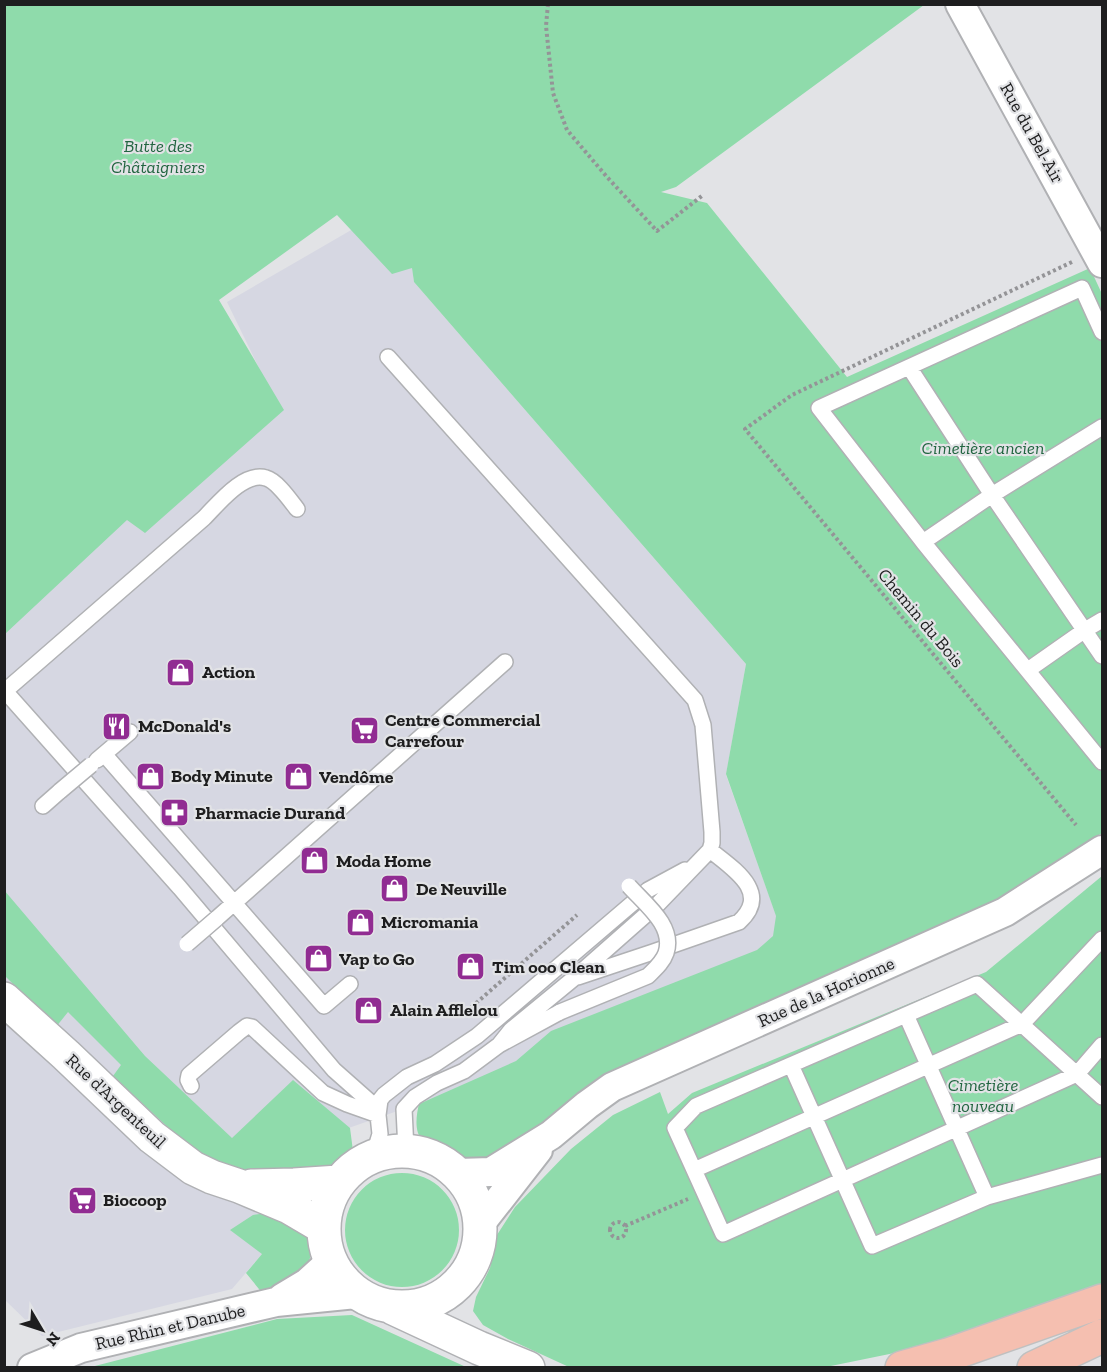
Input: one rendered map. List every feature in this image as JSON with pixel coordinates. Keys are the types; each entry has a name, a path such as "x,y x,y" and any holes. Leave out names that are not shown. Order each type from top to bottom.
{"highway":[{"path":"902,1368 948,1355 1102,1301"},
{"path":"1034,1368 1102,1336"}],"street":[{"name":"Rue du Bel-Air","path":"960,4 1101,254"},
{"name":"Rue de la Horionne","path":"458,1173 491,1172 551,1134 612,1087 1005,912 1102,850"},
{"name":"Rue d'Argenteuil","path":"6,1007 66,1055 152,1137 193,1168 289,1207 323,1227"},
{"name":"Rue de la Horionne","path":"481,1223 551,1134"},
{"path":"393,1308 426,1305 454,1288 470,1270 479,1247 481,1223 474,1196 458,1173 434,1157 406,1150 382,1153 350,1172 328,1203 323,1227 330,1262 356,1294 368,1301 393,1308 478,1348 528,1368"},
{"name":"Rue d'Argenteuil","path":"239,1186 294,1185 350,1172"},
{"name":"Rue Rhin et Danube","path":"276,1302 307,1283 330,1262"},
{"path":"454,1288 460,1318 478,1348"},
{"name":"Rue Rhin et Danube","path":"32,1368 81,1348 276,1302 356,1294"}],"lane":[{"path":"1102,332 1082,288 819,408 923,542 1102,762"},
{"path":"388,357 695,700 703,725 712,832 710,850 658,904 511,1030 499,1045"},
{"path":"909,367 992,495 1102,656"},
{"path":"923,542 992,495 1102,427"},
{"path":"293,503 277,485 267,478 251,478 230,491 204,518 5,690 180,888 334,1070 369,1101 378,1115"},
{"path":"1028,670 1102,620"},
{"path":"187,944 505,662"},
{"path":"43,806 130,732"},
{"path":"104,754 324,1006 350,984"},
{"path":"573,979 739,922 748,913 752,901 750,888 732,867 710,850"},
{"path":"350,1172 377,1144 380,1134 378,1115 380,1100 384,1095 412,1075 435,1064 477,1036 648,890 695,865"},
{"path":"406,1150 404,1109 415,1096 464,1071 499,1045 560,1012 648,976 657,967 666,953 668,939 657,916 629,886"},
{"path":"694,1170 1022,1024 1102,939"},
{"path":"1102,1045 1077,1074 723,1234 675,1128 696,1106 977,984 1022,1024 1077,1074 1102,1097"},
{"path":"906,1015 987,1197"},
{"path":"191,1086 188,1080 189,1075 247,1026 252,1027 323,1093 378,1115"},
{"path":"790,1065 872,1246 987,1197 1102,1165"}],"path":[{"path":"548,4 546,26 553,93 567,130 657,231 703,195"},
{"name":"Chemin du Bois","path":"1076,825 745,429 792,395 1101,254"},
{"path":"467,1011 578,915"},
{"path":"625,1226 704,1192"},
{"path":"617,1222 625,1226 624,1235 619,1238 611,1233 612,1224 617,1222"}],"shaded area":[{"path":"403,200 414,282 746,664 726,775 794,966 455,1091 314,1140 262,1254 232,1289 42,1336 5,1300 5,612 276,403 227,302"}],"green space":[{"path":"5,5 924,5 676,187 661,192 707,203 847,377 1090,268 1102,294 1102,833 1004,896 846,975 508,1156 470,1168 426,1143 417,1129 419,1104 516,1061 551,1031 757,950 773,936 776,916 726,774 746,664 414,282 412,268 392,274 337,215 219,300 284,410 145,533 127,520 5,634"},
{"name":"Cimetière nouveau","path":"1102,876 1102,1293 1036,1324 821,1368 569,1367 483,1325 473,1311 476,1297 490,1268 495,1238 515,1207 571,1149 613,1115 660,1092 668,1114 692,1093 986,972"},
{"path":"4,890 145,1056 232,1138 293,1080 350,1128 353,1151 344,1163 314,1179 241,1172 209,1160 189,1147 113,1076 121,1065 68,1012 56,1027 5,976"},
{"path":"402,1173 424,1177 434,1182 450,1198 455,1208 459,1230 455,1252 450,1262 434,1278 424,1283 402,1287 380,1283 370,1278 354,1262 349,1252 345,1230 349,1208 354,1198 370,1182 380,1177"},
{"path":"276,1212 303,1228 313,1244 306,1276 263,1294 246,1273 262,1254 230,1230 253,1215"},
{"path":"352,1315 466,1367 91,1367 277,1319"}],"place":[{"name":"Action","path":"181,672"},
{"name":"McDonald's","path":"117,726"},
{"name":"Centre Commercial Carrefour","path":"364,730"},
{"name":"Body Minute","path":"150,776"},
{"name":"Vendôme","path":"298,777"},
{"name":"Pharmacie Durand","path":"174,813"},
{"name":"Moda Home","path":"315,861"},
{"name":"De Neuville","path":"395,889"},
{"name":"Micromania","path":"360,922"},
{"name":"Vap to Go","path":"318,959"},
{"name":"Tim ooo Clean","path":"471,967"},
{"name":"Alain Afflelou","path":"369,1010"},
{"name":"Biocoop","path":"82,1200"}],"park label":[{"name":"Butte des Châtaigniers","path":"158,156"},
{"name":"Cimetière ancien","path":"983,448"}]}
